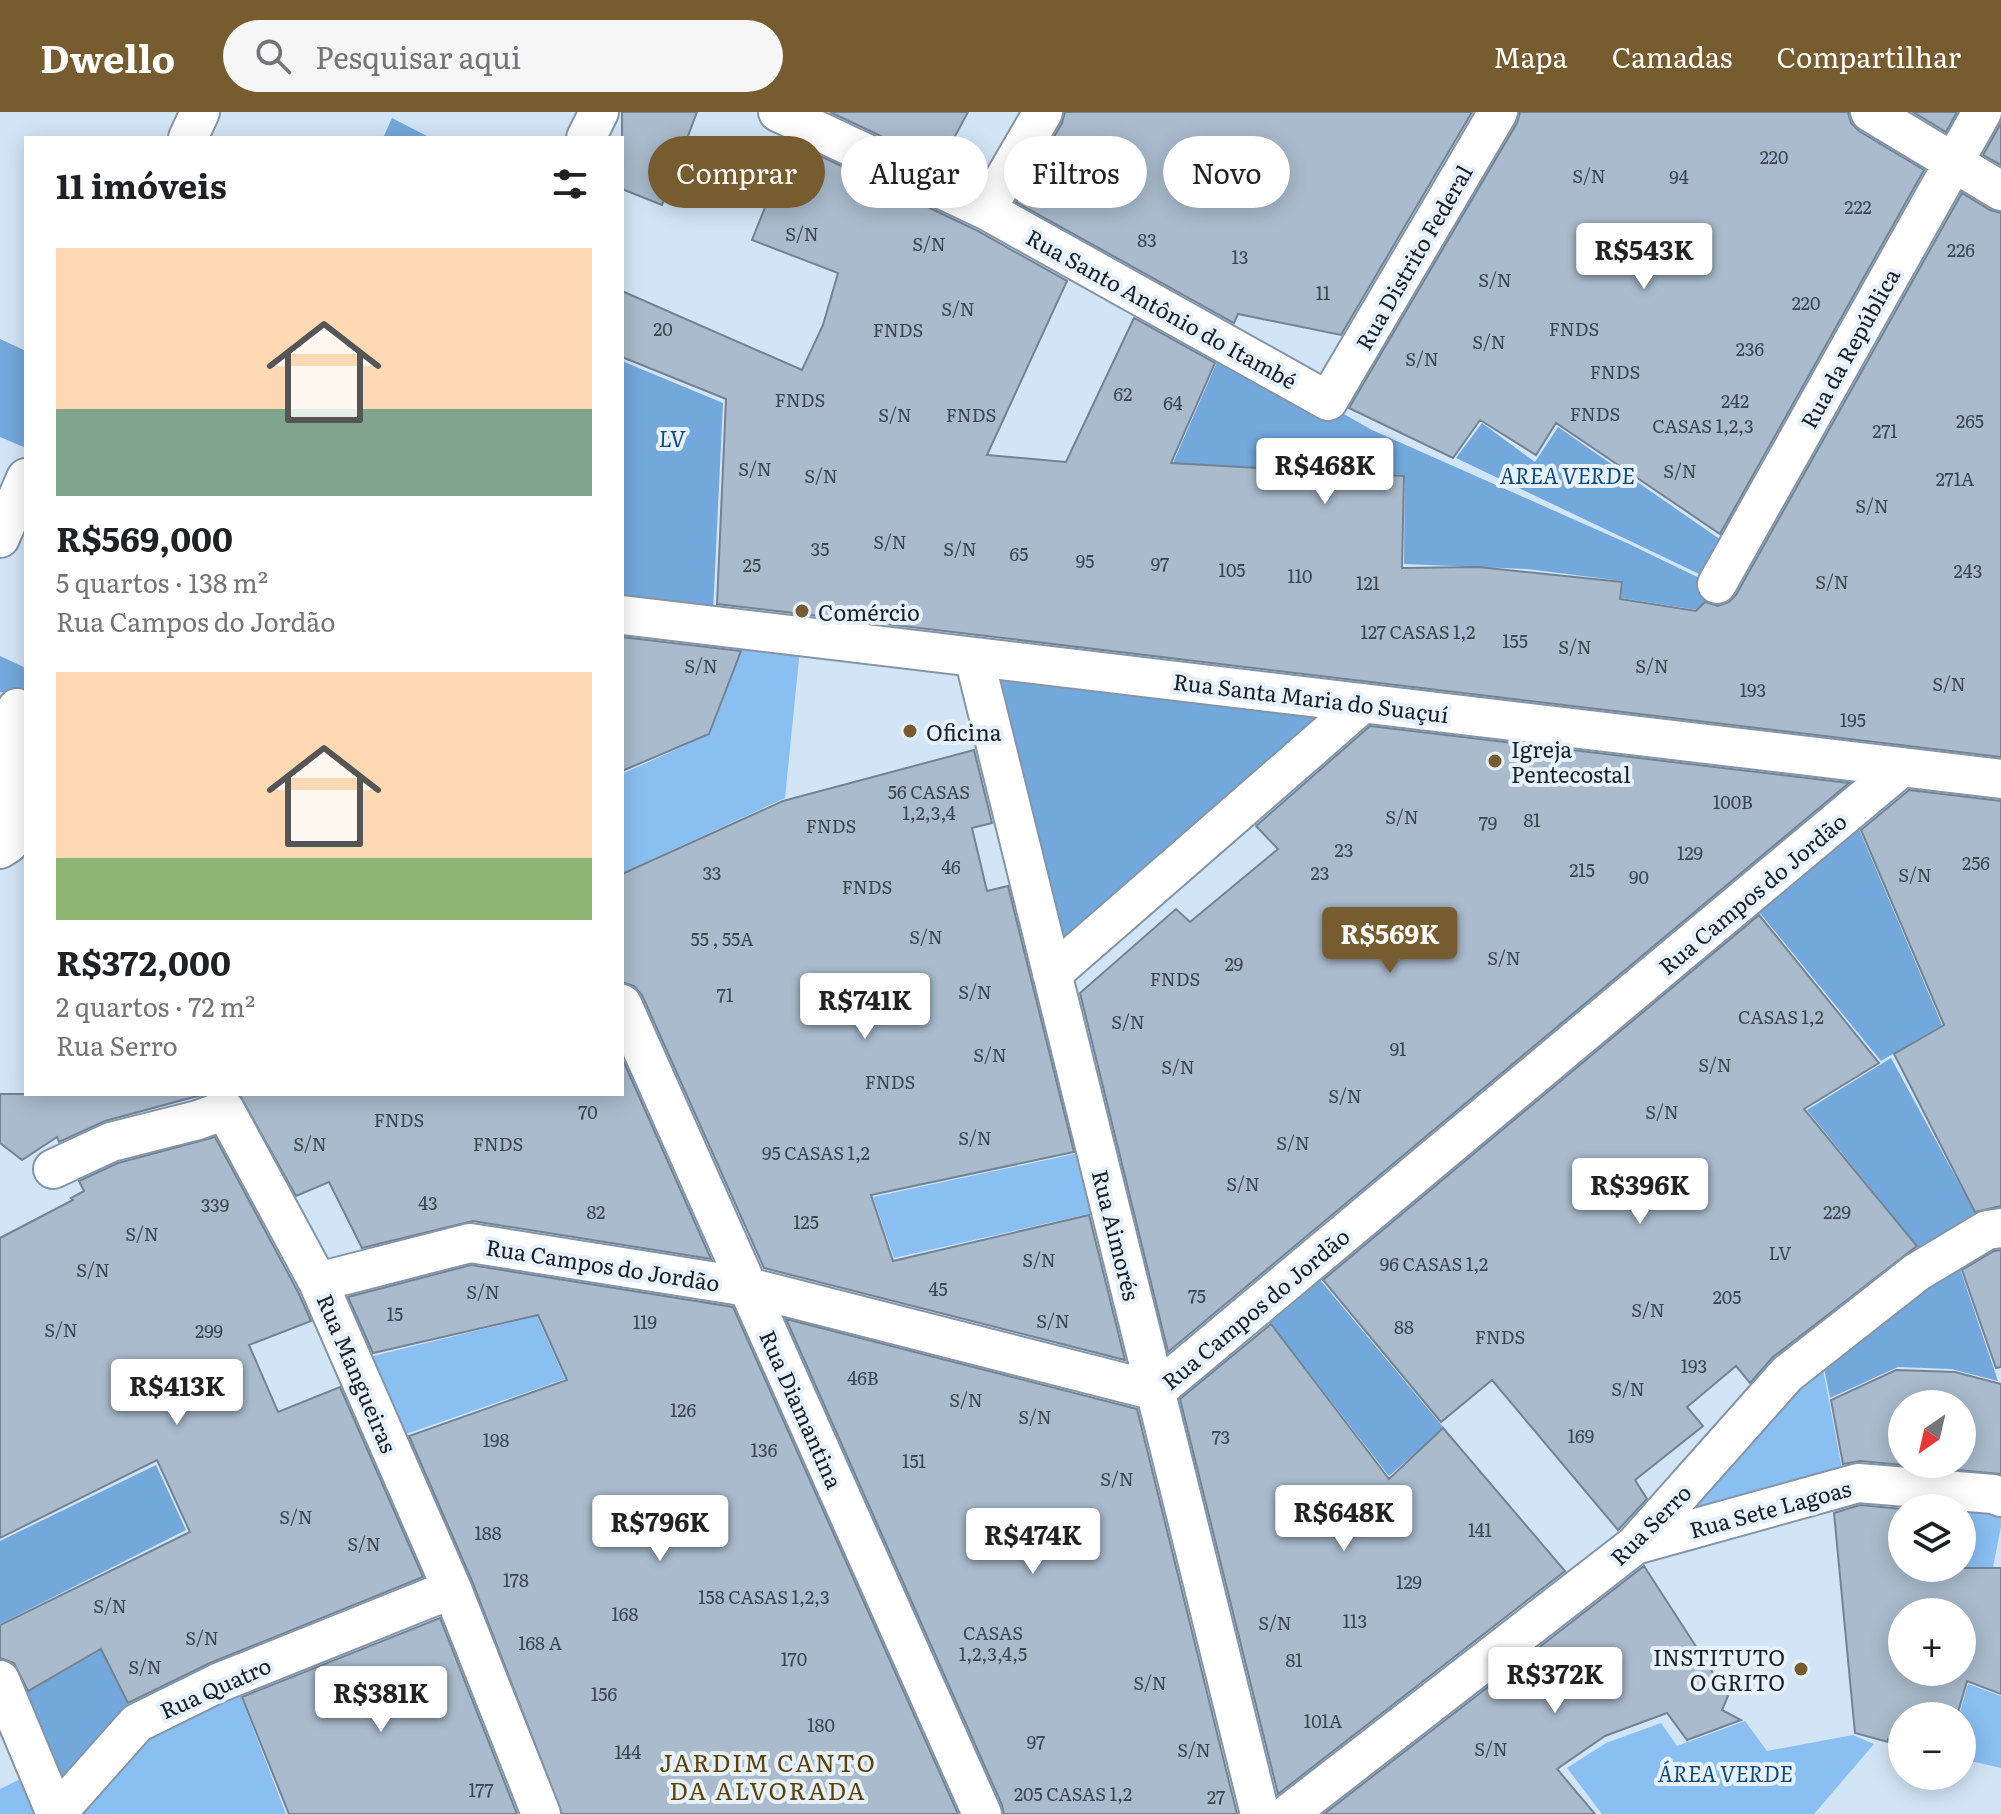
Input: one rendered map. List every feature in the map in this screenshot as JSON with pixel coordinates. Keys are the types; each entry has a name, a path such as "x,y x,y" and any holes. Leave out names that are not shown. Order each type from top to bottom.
{"street":[{"path":"189,136 200,112"},
{"path":"587,136 599,112"},
{"name":"Rua Santo Antônio do Itambé","path":"778,112 986,210 1328,401"},
{"path":"986,210 1043,112"},
{"name":"Rua Distrito Federal","path":"1328,401 1498,112"},
{"path":"1870,112 2001,191"},
{"name":"Rua da República","path":"1717,584 1982,112"},
{"path":"0,538 24,483"},
{"name":"Rua Santa Maria do Suaçuí","path":"624,615 2001,779"},
{"name":"Rua Aimorés","path":"974,657 1260,1814"},
{"path":"1052,974 1363,703"},
{"path":"0,849 8,844 14,708"},
{"name":"Rua Campos do Jordão","path":"318,1282 470,1243 748,1287 1156,1391 1902,767"},
{"name":"Rua Diamantina","path":"624,1008 982,1814"},
{"name":"Rua Mangueiras","path":"53,1169 111,1142 183,1125 225,1110 318,1282 452,1589 541,1814"},
{"name":"Rua Serro","path":"1288,1814 1635,1545 1787,1374 1917,1272 1987,1230 2001,1228"},
{"name":"Rua Sete Lagoas","path":"1635,1545 1858,1483 2001,1497"},
{"name":"Rua Quatro","path":"56,1814 137,1723 218,1683 452,1589"},
{"path":"0,1680 56,1814"}],"green space":[{"path":"392,118 427,136 384,136"},
{"path":"0,339 24,350 24,447 0,437"},
{"name":"AREA VERDE","path":"1224,346 1372,430 1627,543 1718,587 1697,610 1621,598 1623,581 1527,569 1404,564 1405,475 1173,463"},
{"name":"LV","path":"624,362 723,403 713,612 624,600"},
{"name":"AREA VERDE","path":"1482,423 1535,462 1558,427 1734,549 1716,582 1456,458"},
{"path":"745,642 800,649 785,798 624,872 624,773 710,734"},
{"path":"0,656 24,667 24,696 0,692"},
{"path":"996,676 1330,713 1057,951"},
{"path":"1856,822 1942,1025 1881,1061 1755,907"},
{"path":"1891,1058 1979,1220 1923,1253 1807,1110"},
{"path":"1084,1152 1097,1212 894,1258 873,1197"},
{"path":"1958,1263 1998,1381 1951,1369 1898,1367 1830,1398 1823,1363"},
{"path":"1315,1274 1444,1428 1389,1476 1265,1316"},
{"path":"537,1316 565,1379 400,1436 365,1358"},
{"path":"1822,1364 1843,1474 1680,1513"},
{"path":"156,1465 186,1530 0,1624 0,1541"},
{"path":"1976,1509 2001,1511 1988,1593 1976,1581"},
{"path":"101,1650 131,1710 59,1790 20,1696"},
{"path":"1967,1686 2001,1696 2001,1768 1976,1762 1976,1702 1963,1702"},
{"path":"238,1689 286,1814 73,1814 144,1733"},
{"name":"ÁREA VERDE","path":"1745,1721 1767,1751 1853,1735 1874,1744 1814,1814 1602,1814 1567,1768 1606,1743 1661,1723 1677,1746"},
{"path":"24,1777 41,1814 0,1814 0,1789"}],"building":[{"path":"622,112 697,112 688,136 648,136 648,199 624,190"},
{"path":"830,112 968,112 955,136 881,136"},
{"path":"1065,112 1472,112 1341,335 1238,314 1234,323 1027,208 1147,208 1147,136 1054,136"},
{"path":"1520,112 1848,112 1851,123 1859,131 1924,170 1720,534 1556,423 1536,455 1480,420 1453,458 1349,408 1517,123"},
{"path":"1913,112 1957,112 1946,132"},
{"path":"2001,123 2001,165 1983,155"},
{"path":"825,158 841,166 841,208 930,208 1067,281 987,455 1066,462 1134,318 1215,363 1171,463 1404,476 1402,568 1478,567 1622,582 1620,599 1696,611 1705,602 1718,606 1736,595 1962,193 2001,213 2001,757 717,604 726,399 624,358 624,292 802,370 823,325 838,273 752,240 765,208 825,208"},
{"path":"624,637 741,651 709,734 624,770"},
{"path":"1370,726 1849,783 1168,1352 1080,993 1176,909 1190,922 1278,849 1256,826"},
{"path":"974,750 992,823 972,828 987,891 1008,886 1074,1152 871,1195 893,1261 1089,1215 1125,1360 764,1268 642,995 634,986 624,983 624,873 783,801"},
{"path":"1909,790 2001,801 2001,1206 1975,1212 1894,1054 1944,1025 1861,830"},
{"path":"1759,915 1879,1063 1804,1109 1917,1246 1773,1357 1750,1383 1736,1366 1687,1407 1703,1426 1635,1480 1647,1499 1618,1530 1492,1380 1441,1422 1323,1280"},
{"path":"624,1063 711,1259 473,1221 362,1248 329,1182 296,1196 240,1096 624,1096"},
{"path":"0,1094 198,1096 105,1121 59,1142 57,1137 22,1160 0,1143"},
{"path":"215,1137 311,1321 249,1345 278,1412 340,1387 423,1577 210,1663 128,1703 101,1649 28,1691 14,1663 0,1658 0,1625 190,1532 157,1460 0,1538 0,1238 73,1200 71,1198 84,1191 79,1181 118,1163"},
{"path":"2001,1250 2001,1367 1996,1368 1962,1270"},
{"path":"471,1265 733,1307 958,1814 562,1814 472,1581 409,1436 567,1380 538,1315 373,1353 348,1297"},
{"path":"786,1319 1137,1409 1237,1814 1004,1814"},
{"path":"1271,1324 1389,1479 1443,1428 1565,1571 1278,1794 1180,1399"},
{"path":"1896,1370 1955,1372 2001,1384 2001,1474 1976,1472 1976,1390 1888,1390 1888,1464 1860,1461 1843,1464 1831,1400"},
{"path":"1860,1505 1888,1508 1888,1582 1976,1582 1976,1568 2001,1568 2001,1694 1976,1684 1976,1598 1888,1598 1888,1686 1966,1686 1961,1702 1888,1702 1888,1742 1855,1733 1834,1513"},
{"path":"1644,1566 1728,1696 1722,1710 1741,1720 1687,1740 1667,1713 1605,1736 1557,1769 1595,1814 1324,1814"},
{"path":"440,1618 517,1814 289,1814 242,1697"}],"place":[{"name":"Comércio","path":"802,611"},
{"name":"Oficina","path":"910,731"},
{"name":"Igreja Pentecostal","path":"1495,761"},
{"name":"INSTITUTO O GRITO","path":"1801,1669"}],"district":[{"name":"JARDIM CANTO DA ALVORADA","path":"768,1775"}]}
